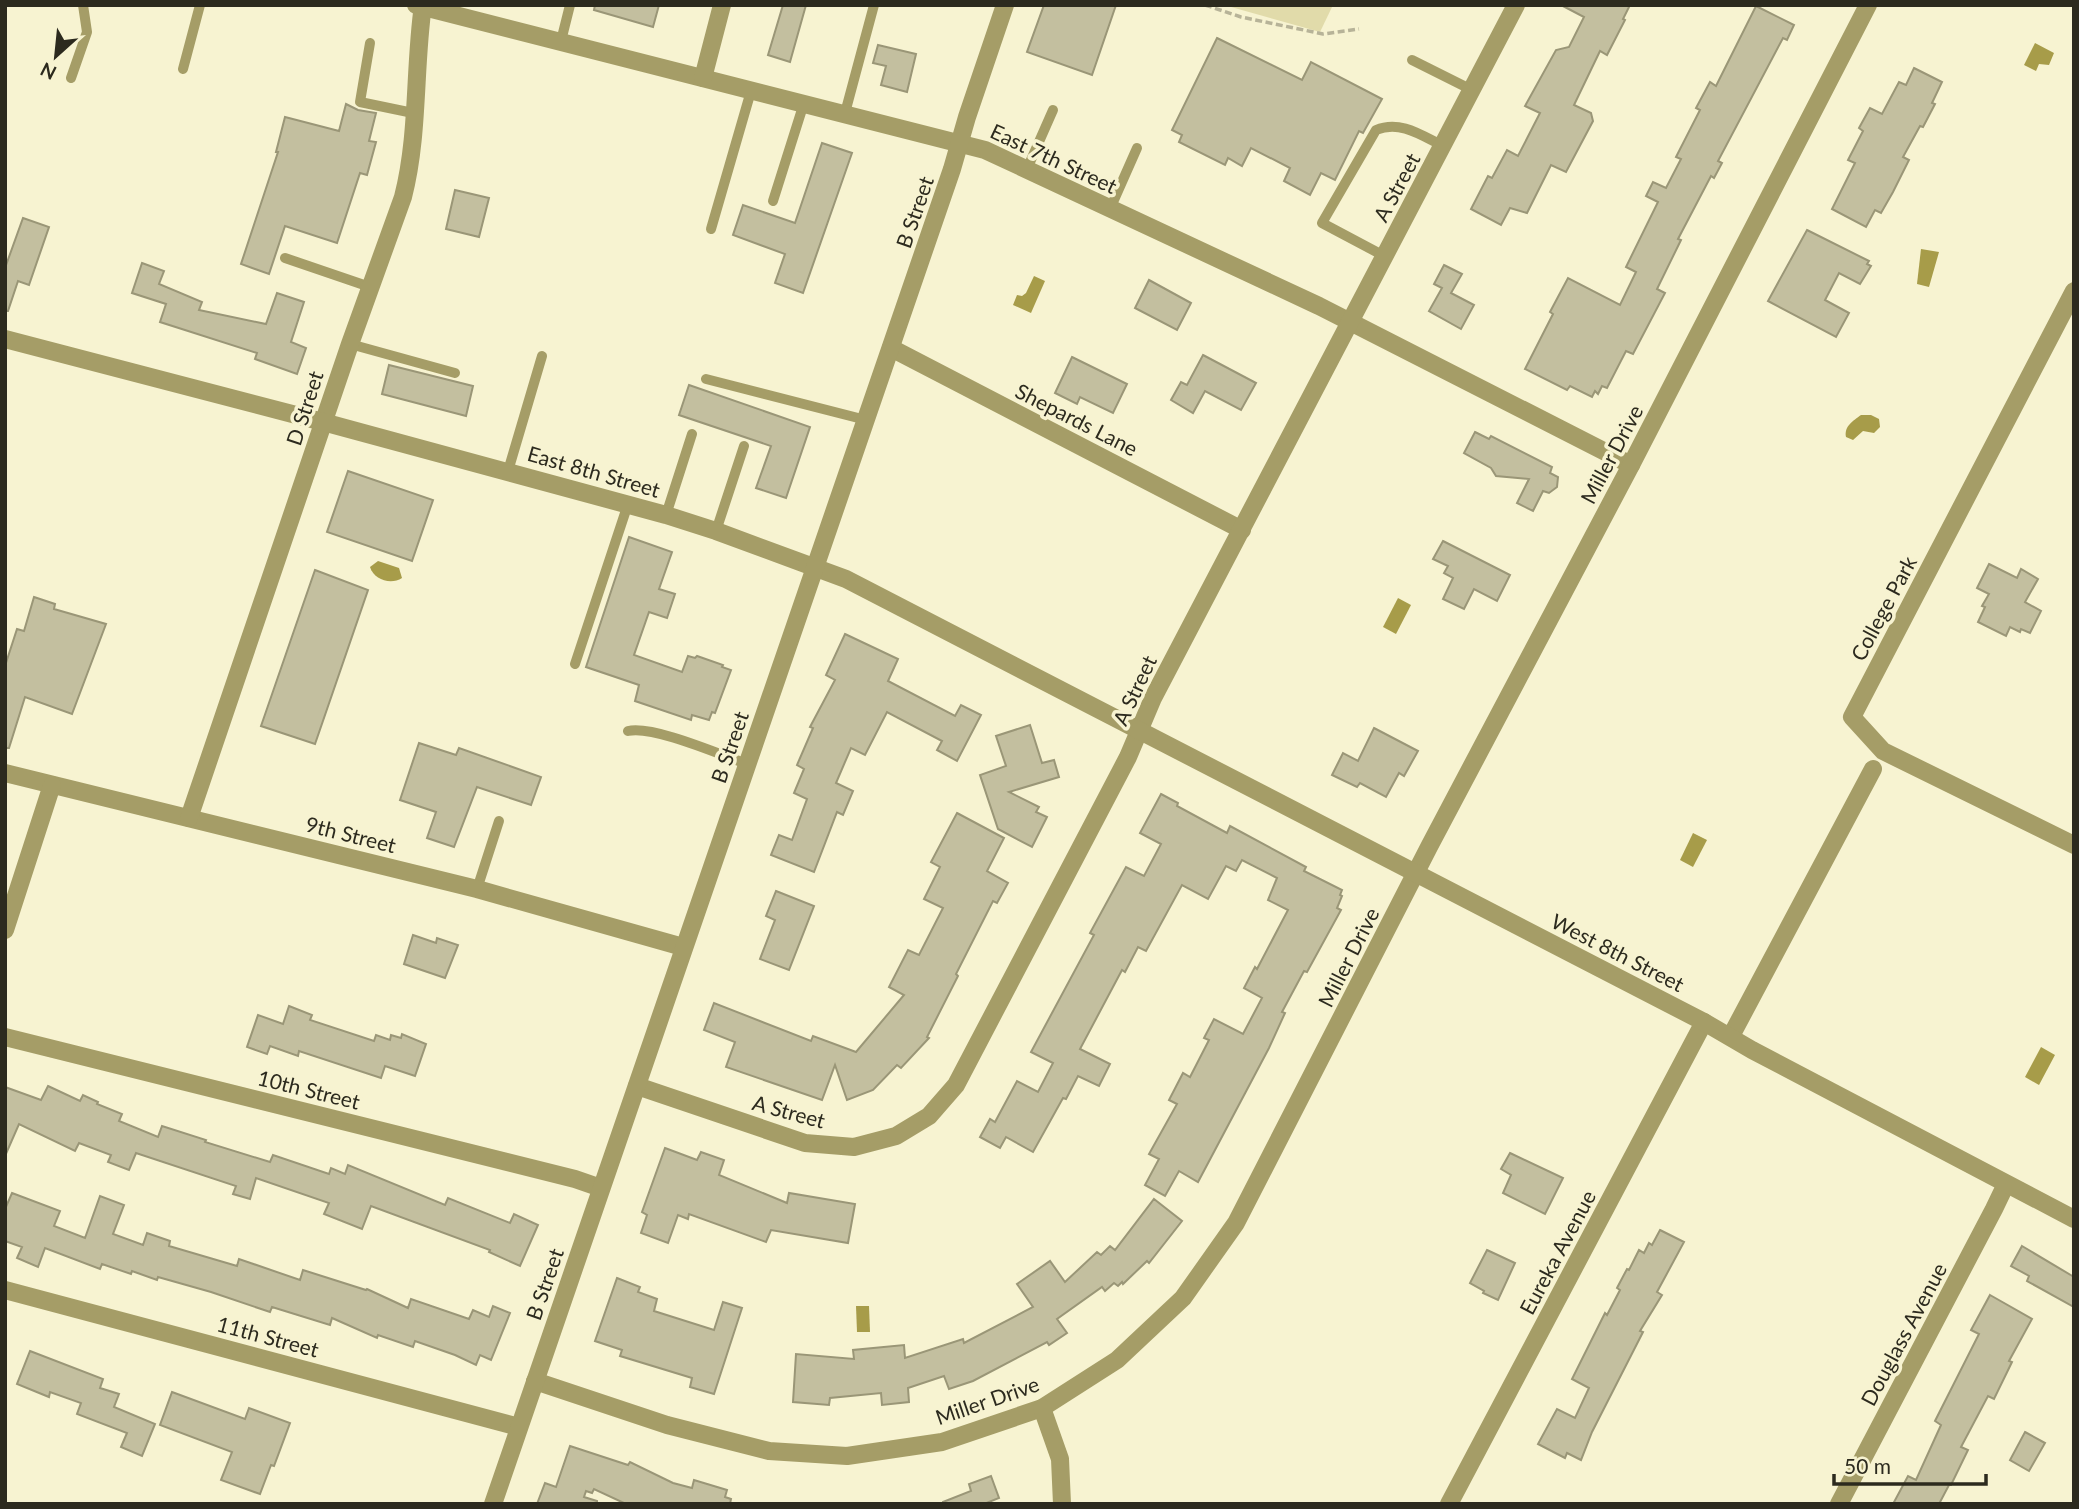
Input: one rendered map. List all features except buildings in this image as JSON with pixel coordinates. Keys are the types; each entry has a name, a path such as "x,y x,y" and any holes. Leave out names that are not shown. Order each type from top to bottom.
{"street":[{"path":"703,78 723,5"},
{"name":"B Street","path":"493,1504 683,947 817,567 1005,5"},
{"name":"A Street","path":"637,1086 805,1143 854,1147 896,1136 929,1116 956,1085 1140,730 1153,698 1516,5"},
{"name":"Miller Drive","path":"535,1381 667,1424 769,1451 847,1456 942,1442 1042,1408 1117,1360 1183,1298 1228,1233 1631,465 1868,5"},
{"name":"East 7th Street","path":"420,6 985,150 1351,322 1631,465"},
{"name":"D Street","path":"189,818 409,172 420,6"},
{"name":"College Park","path":"2074,291 1852,717 1883,751 2074,845"},
{"name":"East 8th Street","path":"5,340 508,471 716,531 849,580 1140,730"},
{"name":"Shepards Lane","path":"891,348 1242,530"},
{"name":"West 8th Street","path":"1140,730 1704,1021 1752,1050 2074,1219"},
{"path":"1731,1037 1873,769"},
{"name":"9th Street","path":"5,773 477,889 683,947"},
{"path":"5,930 52,785"},
{"name":"Eureka Avenue","path":"1449,1504 1704,1021"},
{"name":"10th Street","path":"5,1037 601,1188"},
{"name":"Douglass Avenue","path":"1839,1504 2006,1184"},
{"name":"11th Street","path":"5,1290 519,1427"},
{"path":"1042,1408 1060,1460 1062,1504"}],"lane":[{"path":"71,78 87,32 83,5"},
{"path":"183,69 200,5"},
{"path":"561,41 570,5"},
{"path":"845,113 874,5"},
{"path":"370,43 360,102 413,113"},
{"path":"1412,60 1472,90"},
{"path":"711,229 751,91"},
{"path":"773,201 804,103"},
{"path":"1027,169 1053,110"},
{"path":"1386,257 1322,223 1376,130 1388,125 1410,129 1443,146"},
{"path":"1110,209 1137,148"},
{"path":"285,258 370,287"},
{"path":"349,344 455,373"},
{"path":"508,471 542,356"},
{"path":"706,379 866,420"},
{"path":"666,515 692,434"},
{"path":"716,531 744,446"},
{"path":"575,664 628,504"},
{"path":"628,731 636,729 657,734 747,764"},
{"path":"477,889 499,821"}],"path":[{"path":"1205,5 1323,34 1359,29"}],"shaded area":[{"path":"1224,5 1333,5 1320,32"},
{"path":"2035,43 2054,53 2049,65 2039,64 2036,71 2024,65"},
{"path":"1921,249 1939,252 1929,287 1917,284"},
{"path":"1034,276 1045,281 1031,313 1013,305 1017,295 1026,293"},
{"path":"1861,415 1871,415 1879,419 1880,427 1874,433 1863,431 1853,440 1846,437 1848,427"},
{"path":"378,561 399,568 402,578 393,581 379,578 370,567"},
{"path":"1398,598 1411,605 1396,634 1383,627"},
{"path":"1693,833 1707,840 1693,867 1680,860"},
{"path":"2041,1047 2055,1055 2039,1085 2025,1077"},
{"path":"856,1306 869,1306 870,1332 857,1332"}]}
